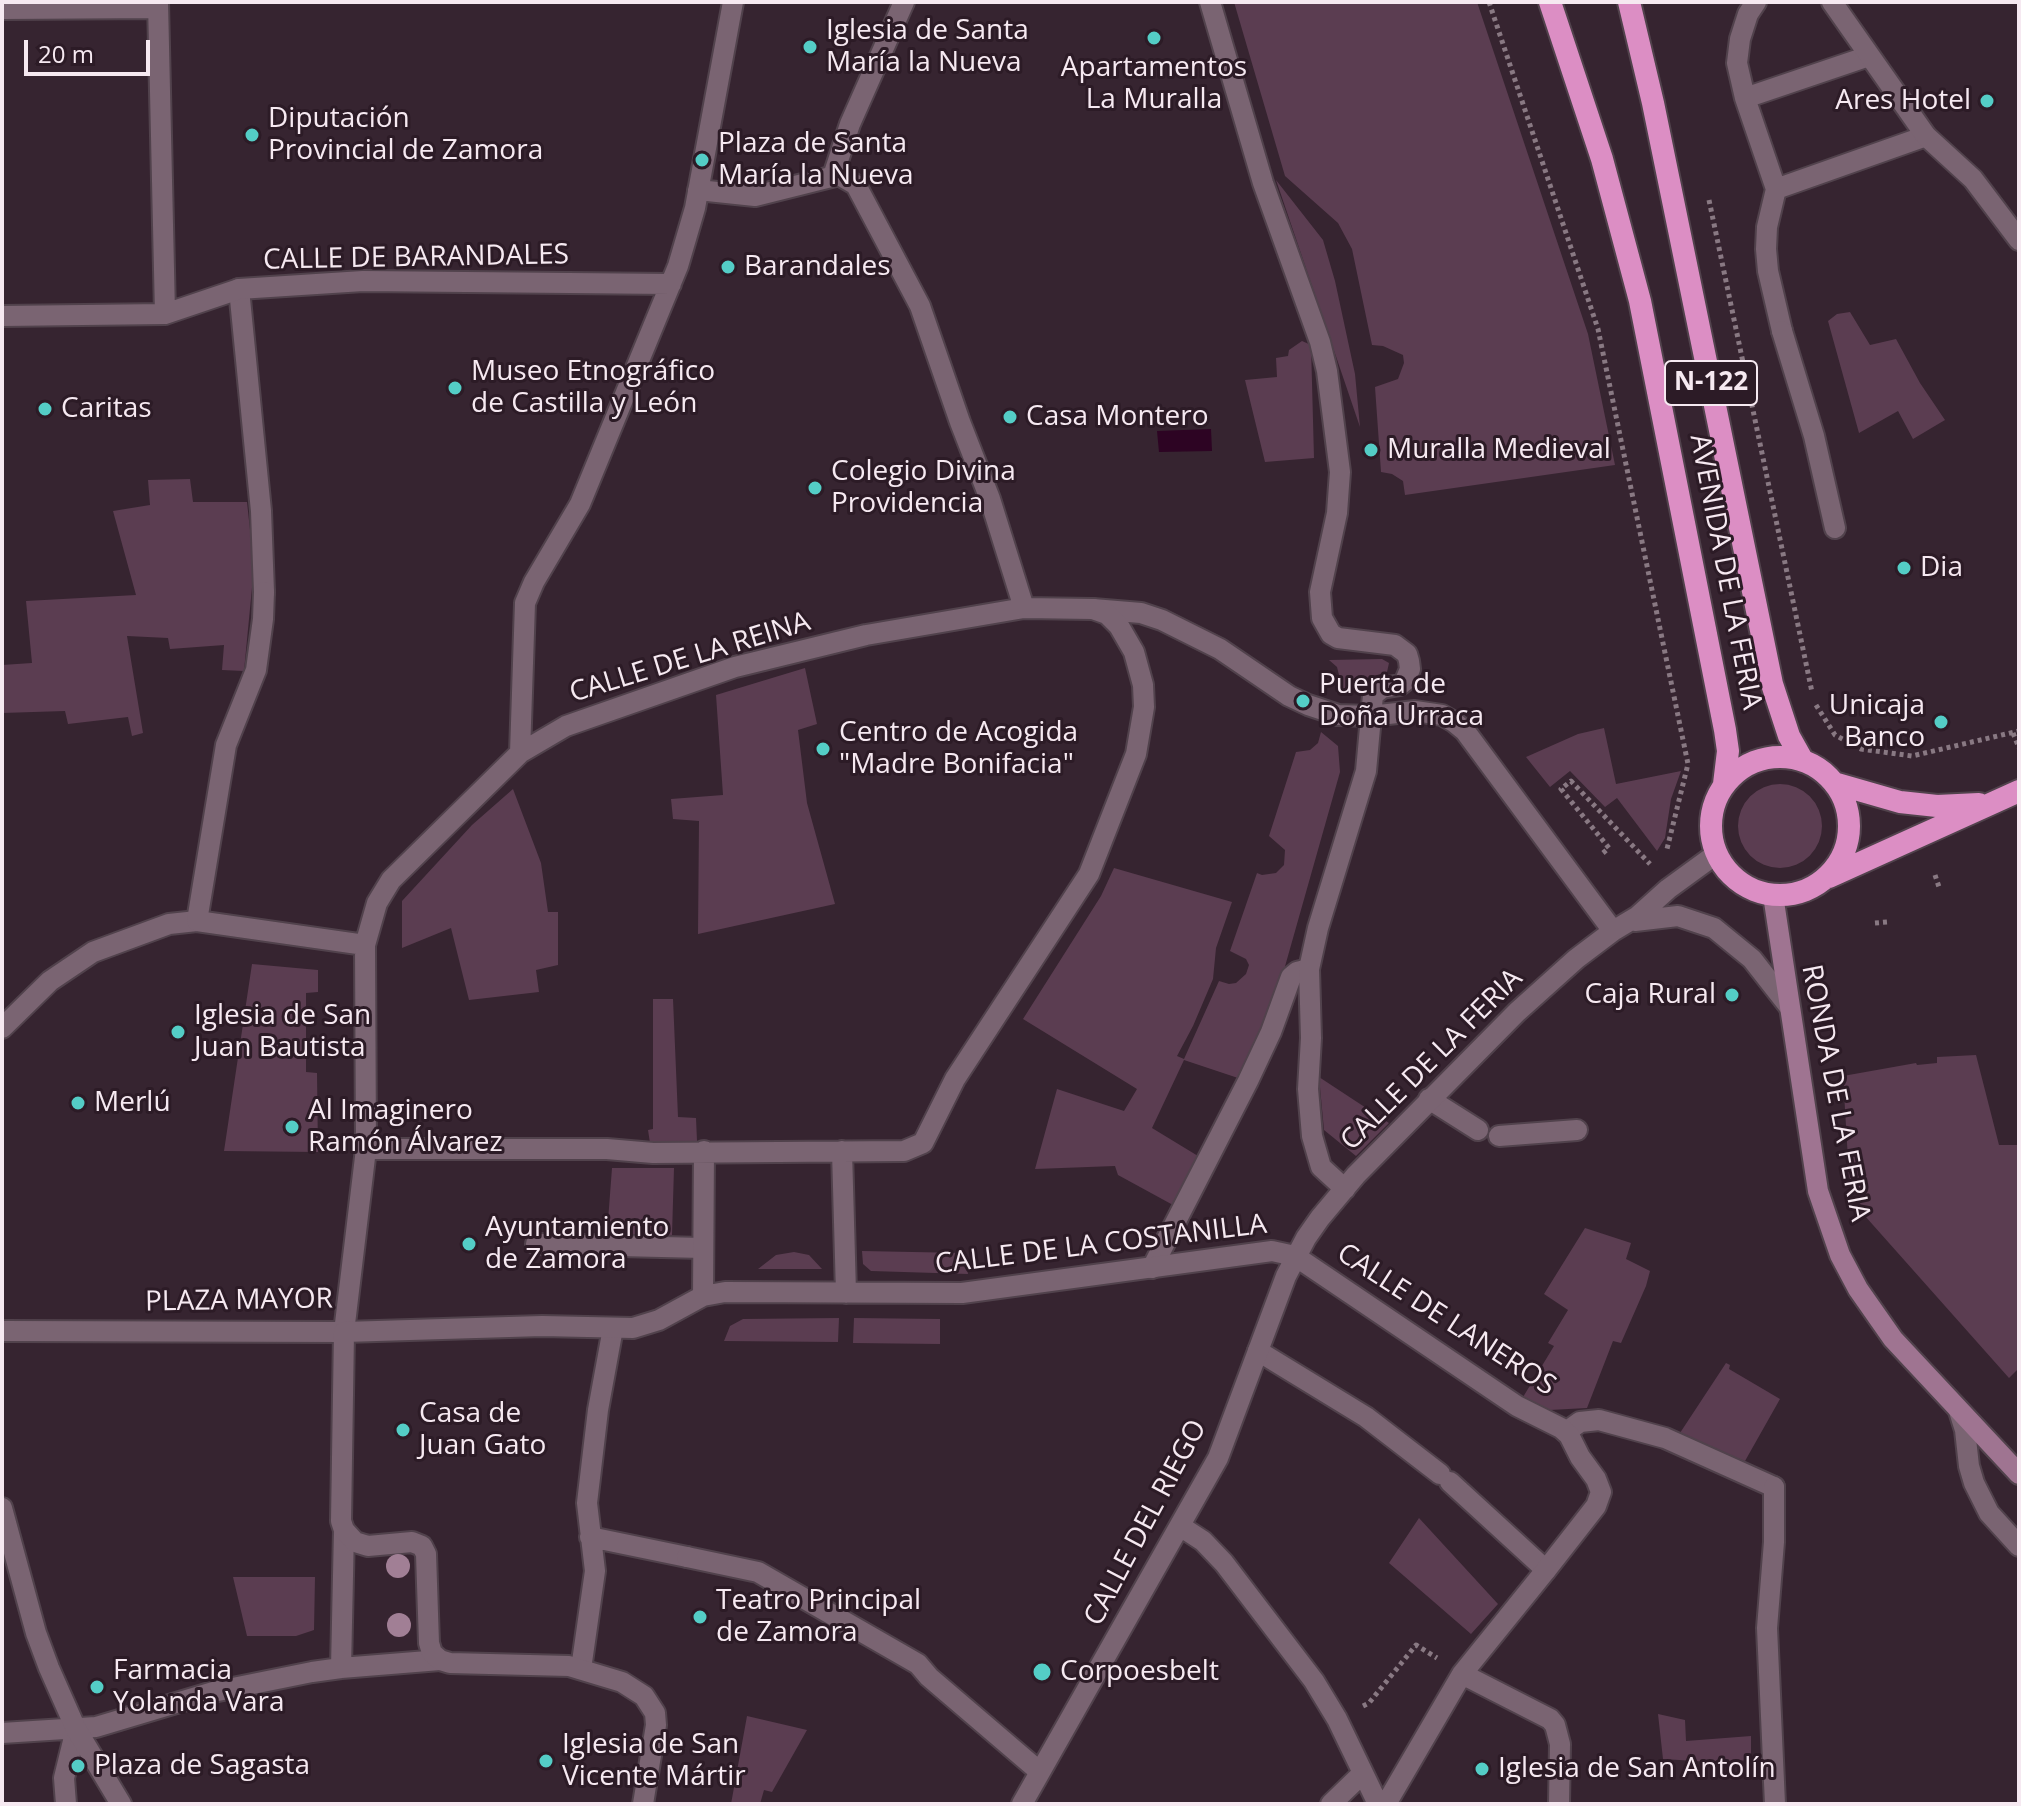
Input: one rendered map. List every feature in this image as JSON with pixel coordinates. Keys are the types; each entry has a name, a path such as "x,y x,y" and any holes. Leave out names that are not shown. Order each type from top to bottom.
{"highway":[{"name":"AVENIDA DE LA FERIA","path":"1550,2 1602,159 1640,301 1725,730 1728,761 1724,784"},
{"path":"1569,2 1566,30 1569,59"},
{"name":"AVENIDA DE LA FERIA","path":"1629,2 1653,103 1772,684 1789,736 1803,761"},
{"path":"1724,784 1732,774 1753,762 1776,758 1803,761"},
{"name":"N-122","path":"1803,761 1822,771 1834,783 1885,799 1955,806 1996,801"},
{"path":"1828,878 1845,849 1848,828 1846,807 1834,783"},
{"name":"N-122","path":"1716,854 1712,843 1711,817 1724,784"},
{"name":"N-122","path":"1773,895 1801,893 2019,791"},
{"path":"1716,854 1738,881 1756,891 1773,895"}],"main road":[{"name":"RONDA DE LA FERIA","path":"1773,895 1818,1191 1836,1246 1858,1289 1887,1331 2019,1474"}],"street":[{"path":"520,753 525,603 580,504 671,284 690,228 733,2"},
{"path":"833,176 850,124 904,2"},
{"path":"1210,2 1263,183 1320,342 1327,371 1339,455 1339,494 1320,592 1320,610 1326,627 1338,638 1395,645 1407,654 1410,669 1405,681 1376,691 1371,701 1364,782 1318,928 1309,969 1311,1038 1308,1089 1312,1136 1321,1167 1345,1189"},
{"path":"1756,2 1748,14 1737,52 1737,63 1745,98 1776,189 1767,227 1768,271 1782,331 1814,436 1835,528"},
{"path":"1832,2 1926,136 1973,179 2019,240"},
{"path":"2,9 158,5 165,314"},
{"path":"1745,98 1869,56"},
{"path":"1776,189 1926,136"},
{"path":"698,190 755,196 833,176 844,176 853,181 920,306 990,499 1024,608"},
{"name":"CALLE DE BARANDALES","path":"2,316 165,314 239,289 363,281 671,284"},
{"path":"197,921 226,745 256,670 264,592 261,511 239,289"},
{"name":"CALLE DE LA REINA","path":"379,896 401,870 520,753 566,726 727,670 866,635 1024,608 1093,609 1153,616 1220,649 1289,696 1338,715 1370,716 1415,711 1442,715 1454,722 1465,731 1620,927"},
{"path":"366,1149 607,1149 653,1153 904,1151 923,1143 955,1079 1082,887 1129,777 1144,707 1141,672 1119,626 1107,614 1093,609"},
{"name":"CALLE DE LA FERIA","path":"1295,1256 1320,1218 1345,1189 1429,1099 1517,1012 1576,959 1716,854"},
{"name":"PLAZA MAYOR","path":"2,1331 344,1332 366,1149 365,945 379,896"},
{"name":"CALLE DE LA FERIA","path":"1620,927 1652,917 1678,916 1714,928 1752,959 1788,1005"},
{"path":"2,1028 50,981 93,952 169,924 197,921 365,945"},
{"path":"1152,1268 1248,1081 1271,1032 1291,977 1309,969"},
{"path":"1429,1099 1478,1130"},
{"path":"1499,1136 1577,1130"},
{"path":"703,1296 704,1151"},
{"path":"842,1151 846,1293"},
{"path":"536,1244 703,1248"},
{"name":"CALLE DE LA COSTANILLA","path":"344,1332 542,1326 613,1328 651,1323 703,1296 725,1292 962,1293 1272,1251 1295,1256"},
{"name":"CALLE DEL RIEGO","path":"1022,1804 1222,1449 1295,1256"},
{"name":"CALLE DE LANEROS","path":"1295,1256 1517,1406 1566,1432"},
{"path":"581,1669 595,1558 587,1503 598,1410 613,1328"},
{"path":"341,1668 344,1332"},
{"path":"1258,1351 1366,1417 1445,1478 1546,1570"},
{"path":"1959,1411 1974,1483 1989,1513 2019,1546"},
{"path":"1386,1804 1462,1674 1596,1506 1601,1492 1596,1479 1566,1432 1587,1420 1599,1420 1665,1438 1774,1487 1774,1542 1767,1628 1775,1804"},
{"path":"2,1508 36,1633 76,1729 121,1804"},
{"path":"342,1526 355,1542 368,1546 412,1542 422,1546 426,1554 429,1643 432,1653 443,1661"},
{"path":"1180,1526 1203,1541 1224,1563 1314,1681 1332,1709 1378,1804"},
{"path":"590,1537 758,1572 918,1664 929,1677 1040,1772"},
{"path":"2,1733 105,1726 213,1692 341,1668 443,1661 569,1666 631,1686 652,1706 656,1732 643,1804"},
{"path":"1462,1674 1550,1719 1555,1725 1560,1744 1559,1804"},
{"path":"66,1804 65,1770 76,1729"},
{"path":"1331,1804 1363,1773"}],"path":[{"path":"1489,2 1598,329 1688,764 1668,847 1640,875"},
{"path":"1788,580 1814,703 1835,735 1861,749 1912,756 2016,732 2019,748"},
{"path":"1603,853 1609,848 1561,789 1571,781 1650,865"},
{"path":"1935,875 1939,887"},
{"path":"1875,923 1887,922"},
{"path":"1369,1703 1416,1645 1462,1674"}],"shaded area":[{"path":"1234,2 1477,2 1588,334 1615,465 1405,495 1403,481 1381,472 1375,387 1398,379 1404,363 1403,355 1383,346 1372,345 1352,249 1338,223 1285,176"},
{"path":"1276,180 1323,240 1355,374 1360,427"},
{"path":"1850,312 1870,345 1896,339 1945,420 1913,439 1898,411 1859,433 1828,321 1837,314"},
{"path":"1302,341 1311,345 1314,458 1265,462 1245,380 1277,377 1276,358 1288,356 1289,350"},
{"path":"1211,429 1212,451 1159,452 1157,431"},
{"path":"190,479 193,502 247,502 254,567 244,671 222,670 224,645 170,649 168,638 127,636 143,733 132,736 128,717 68,724 65,711 2,713 2,665 32,663 26,601 136,595 113,511 150,505 148,480"},
{"path":"1382,659 1389,663 1387,672 1361,680 1342,695 1336,693 1340,685 1339,675 1337,667 1329,660"},
{"path":"805,668 817,724 798,730 807,803 835,904 698,934 699,821 673,819 671,799 723,795 716,695"},
{"path":"1604,728 1616,784 1681,771 1671,799 1665,838 1657,851 1617,798 1605,807 1570,771 1550,787 1526,757 1578,734"},
{"path":"1321,732 1338,746 1340,772 1282,977 1255,1052 1241,1079 1184,1060 1152,1128 1198,1156 1173,1205 1118,1175 1115,1166 1035,1169 1057,1089 1124,1111 1137,1089 1023,1019 1101,896 1114,868 1232,902 1216,948 1213,979 1177,1056 1184,1059 1219,981 1236,983 1246,974 1249,965 1246,959 1230,951 1257,873 1276,873 1284,865 1285,850 1269,836 1296,752 1310,750 1318,743"},
{"path":"1772,784 1788,784 1804,791 1815,802 1822,826 1819,842 1810,856 1788,868 1772,868 1756,861 1745,850 1738,834 1738,818 1745,802 1756,791"},
{"path":"513,789 541,863 548,912 558,912 558,965 536,970 539,992 469,1000 451,928 402,948 402,901 472,825"},
{"path":"252,964 318,970 318,992 306,993 306,1072 317,1073 318,1152 224,1151"},
{"path":"653,999 673,999 678,1117 696,1118 697,1141 650,1143 648,1130 653,1129"},
{"path":"1976,1055 1999,1145 2019,1145 2019,1368 2009,1378 1865,1216 1849,1176 1843,1076 1916,1063 1937,1063 1937,1057"},
{"path":"1319,1077 1389,1123 1356,1156 1324,1130"},
{"path":"612,1168 674,1168 672,1235 607,1234"},
{"path":"1585,1228 1631,1243 1626,1259 1650,1271 1646,1286 1621,1343 1613,1341 1587,1408 1550,1410 1520,1402 1554,1346 1548,1343 1568,1310 1544,1294"},
{"path":"862,1251 964,1253 968,1274 871,1271 863,1264"},
{"path":"794,1252 809,1255 822,1269 758,1269 776,1255"},
{"path":"839,1318 838,1342 724,1341 730,1326 743,1319"},
{"path":"854,1318 940,1319 940,1344 853,1343"},
{"path":"1726,1363 1730,1365 1729,1369 1780,1399 1745,1461 1678,1436"},
{"path":"1419,1518 1498,1604 1471,1634 1389,1563"},
{"path":"233,1577 315,1577 314,1630 296,1636 247,1636"},
{"path":"1658,1714 1685,1720 1686,1741 1751,1736 1751,1760 1711,1762 1663,1759"},
{"path":"747,1716 807,1730 772,1792 764,1790 760,1804 731,1804"}],"place":[{"name":"Apartamentos La Muralla","path":"1154,38"},
{"name":"Iglesia de Santa María la Nueva","path":"810,47"},
{"name":"Ares Hotel","path":"1987,101"},
{"name":"Diputación Provincial de Zamora","path":"252,135"},
{"name":"Plaza de Santa María la Nueva","path":"702,160"},
{"name":"Barandales","path":"728,267"},
{"name":"Museo Etnográfico de Castilla y León","path":"455,388"},
{"name":"Caritas","path":"45,409"},
{"name":"Casa Montero","path":"1010,417"},
{"name":"Muralla Medieval","path":"1371,450"},
{"name":"Colegio Divina Providencia","path":"815,488"},
{"name":"Dia","path":"1904,568"},
{"name":"Puerta de Doña Urraca","path":"1303,701"},
{"name":"Unicaja Banco","path":"1941,722"},
{"name":"Centro de Acogida \"Madre Bonifacia\"","path":"823,749"},
{"name":"Caja Rural","path":"1732,995"},
{"name":"Iglesia de San Juan Bautista","path":"178,1032"},
{"name":"Merlú","path":"78,1103"},
{"name":"Al Imaginero Ramón Álvarez","path":"292,1127"},
{"name":"Ayuntamiento de Zamora","path":"469,1244"},
{"name":"Casa de Juan Gato","path":"403,1430"},
{"name":"Teatro Principal de Zamora","path":"700,1617"},
{"name":"Corpoesbelt","path":"1042,1672"},
{"name":"Farmacia Yolanda Vara","path":"97,1687"},
{"name":"Iglesia de San Vicente Mártir","path":"546,1761"},
{"name":"Plaza de Sagasta","path":"78,1766"},
{"name":"Iglesia de San Antolín","path":"1482,1769"}]}
